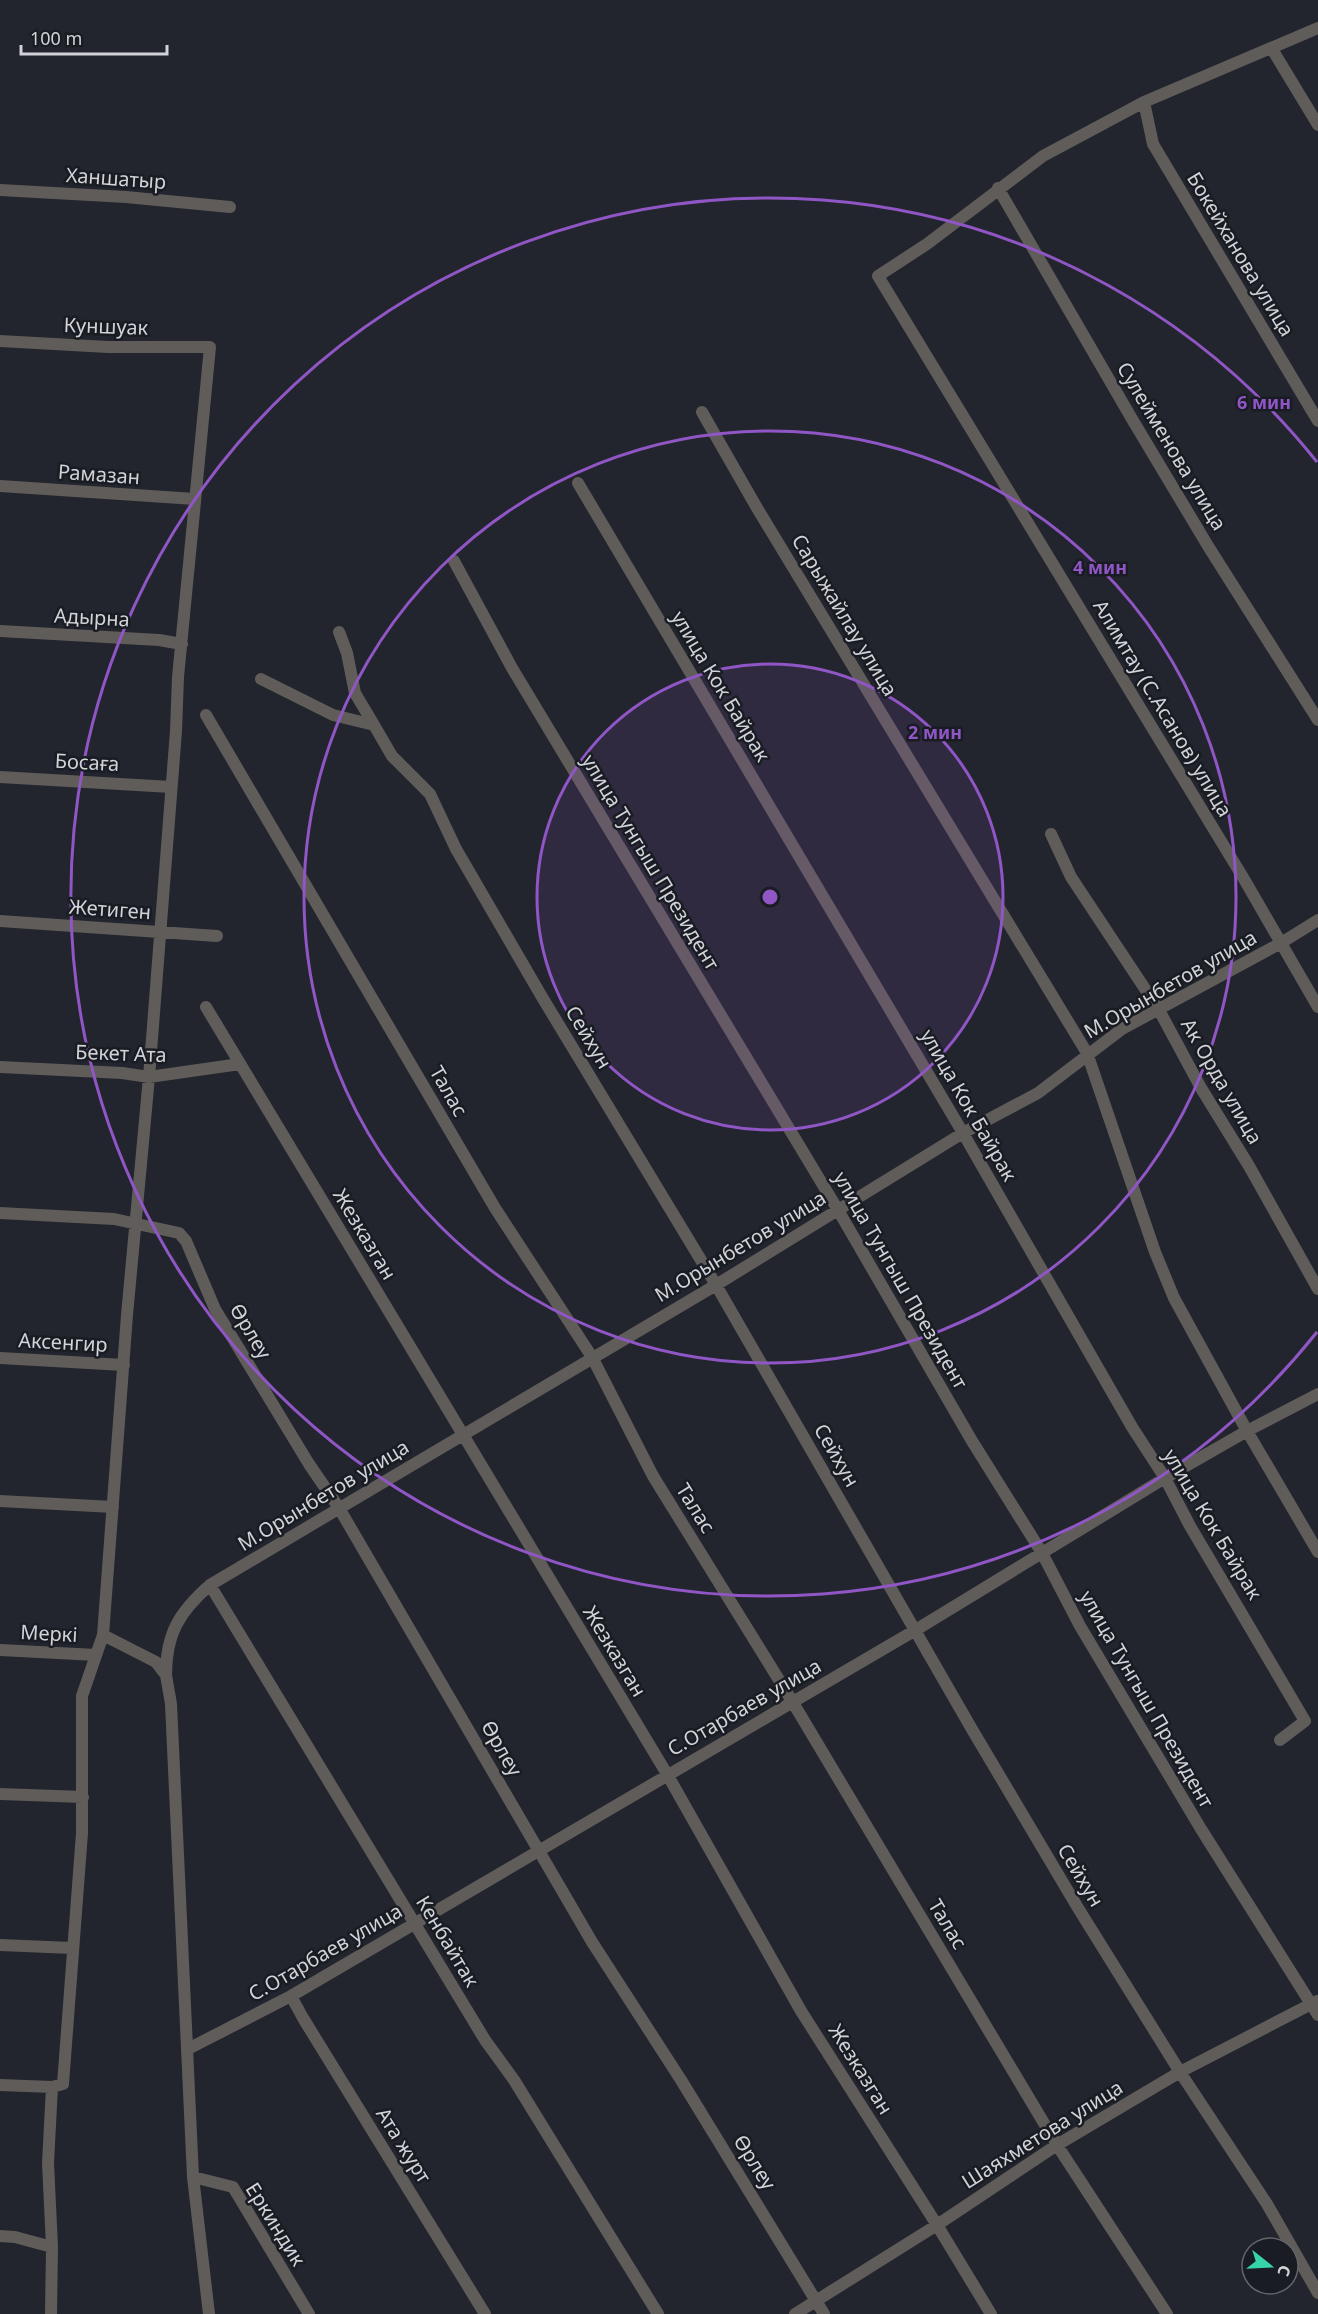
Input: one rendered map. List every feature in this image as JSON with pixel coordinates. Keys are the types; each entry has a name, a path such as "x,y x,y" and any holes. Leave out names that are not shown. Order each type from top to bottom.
{"street":[{"path":"998,188 1042,156 1144,102 1318,28"},
{"path":"1272,49 1318,125"},
{"name":"Бокейханова улица","path":"1144,102 1153,144 1318,421"},
{"name":"Алимтау (С.Асанов) улица","path":"998,188 927,244 878,276 1028,520 1188,789 1245,879 1318,1007"},
{"name":"Сулейменова улица","path":"998,188 1208,546 1318,720"},
{"name":"Ханшатыр","path":"0,190 126,197 230,207"},
{"name":"Куншуак","path":"0,341 108,347 210,347 195,499"},
{"name":"Сарыжайлау улица","path":"702,412 757,508 1087,1053 1155,1252 1174,1298 1247,1431 1318,1552"},
{"name":"улица Кок Байрак","path":"578,483 963,1133 1305,1721 1280,1740"},
{"name":"Рамазан","path":"0,486 195,499"},
{"path":"0,2085 52,2087 63,2084 83,1797 82,1696 103,1635 149,1077 178,677 195,499"},
{"name":"улица Тунгыш Президент","path":"454,561 512,668 838,1210 972,1441 1042,1553 1080,1626 1194,1819 1316,2007"},
{"name":"Адырна","path":"0,631 159,640 182,644"},
{"name":"Сейхун","path":"339,632 347,653 356,693 392,756 430,794 456,849 542,997 716,1285 914,1631 1078,1908 1180,2072 1267,2204 1318,2293"},
{"path":"261,679 333,715 374,725"},
{"name":"Талас","path":"206,715 495,1208 592,1357 653,1476 792,1701 1057,2145 1167,2314"},
{"name":"Босаға","path":"0,777 171,787"},
{"name":"Ак Орда улица","path":"1051,834 1071,877 1159,1010 1201,1089 1249,1166 1318,1289"},
{"name":"М.Орынбетов улица","path":"209,2314 193,2177 174,1746 166,1675 166,1654 171,1635 179,1618 192,1601 210,1585 716,1285 963,1133 1038,1092 1087,1053 1122,1029 1281,943 1318,920"},
{"name":"Жетиген","path":"0,921 217,936"},
{"name":"Жезказган","path":"206,1007 667,1774 801,2011 991,2314"},
{"name":"Бекет Ата","path":"0,1067 123,1073 149,1077 240,1064"},
{"name":"Өрлеу","path":"0,1212 114,1219 179,1233 186,1241 215,1309 309,1464 339,1508 592,1942 681,2080 824,2314"},
{"name":"Аксенгир","path":"0,1358 124,1365"},
{"name":"С.Отарбаев улица","path":"188,2049 291,1996 914,1631 1165,1478 1318,1394"},
{"path":"0,1501 113,1507"},
{"name":"Кенбайтак","path":"210,1585 485,2040 514,2080 658,2314"},
{"path":"103,1635 156,1662 166,1675"},
{"name":"Меркі","path":"0,1650 96,1655"},
{"path":"0,1794 83,1797"},
{"path":"0,1945 72,1948"},
{"name":"Ата журт","path":"291,1996 485,2314"},
{"name":"Шаяхметова улица","path":"795,2314 937,2225 1057,2145 1180,2072 1316,2007"},
{"path":"51,2314 48,2163 52,2087"},
{"name":"Еркиндик","path":"193,2177 233,2187 309,2314"},
{"path":"0,2236 15,2237 51,2247"}]}
